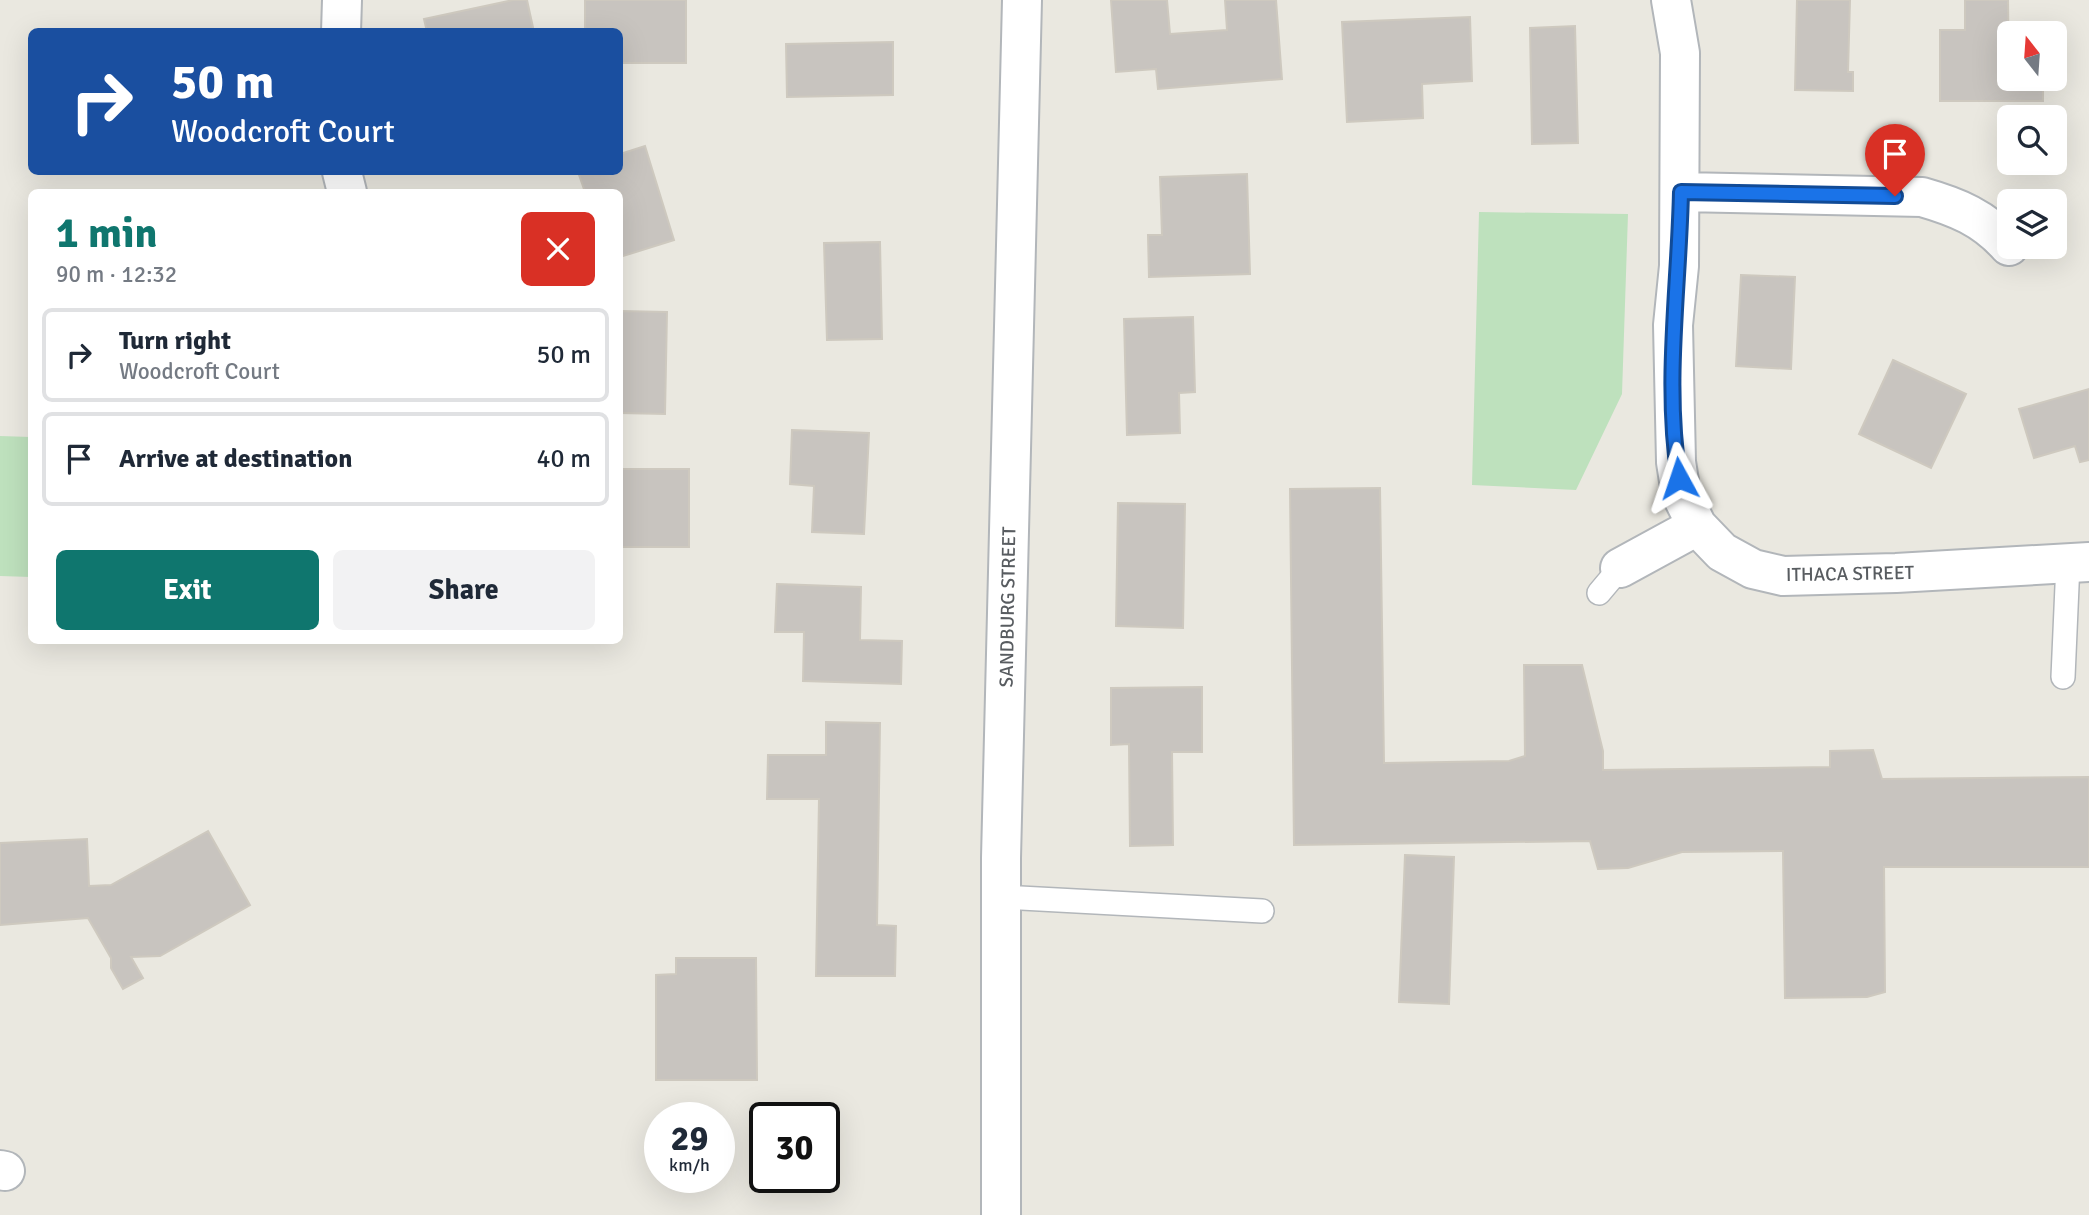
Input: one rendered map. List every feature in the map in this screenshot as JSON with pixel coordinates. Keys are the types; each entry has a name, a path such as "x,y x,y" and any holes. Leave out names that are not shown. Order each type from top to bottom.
{"street":[{"path":"341,28 342,0"},
{"name":"SANDBURG STREET","path":"1001,1215 1001,897 1022,0"},
{"name":"ITHACA STREET","path":"1671,0 1680,53 1681,192 1679,266 1673,325 1676,462 1681,494 1697,526 1722,552 1753,569 1783,576 2078,563"},
{"path":"1681,192 1922,197 1959,207 1997,232"},
{"path":"1609,580 1697,526"}],"lane":[{"path":"2063,677 2078,563"},
{"path":"1001,897 1262,911"}],"green space":[{"path":"1479,212 1628,214 1622,394 1576,490 1472,485"},
{"path":"0,436 28,437 28,577 0,576"}],"building":[{"path":"513,0 527,0 533,28 426,28 424,19"},
{"path":"585,0 686,0 686,63 623,63 623,28 585,28"},
{"path":"1111,0 1167,0 1170,34 1227,30 1225,0 1276,0 1282,79 1158,89 1156,69 1116,72"},
{"path":"1797,0 1850,0 1848,72 1853,72 1853,91 1795,90"},
{"path":"1965,0 2008,0 2008,21 1997,21 1997,91 2043,91 2043,101 1940,101 1940,30 1965,30"},
{"path":"1470,17 1472,81 1422,84 1423,118 1347,122 1342,22"},
{"path":"1575,26 1578,143 1532,144 1530,28"},
{"path":"893,42 893,95 787,97 786,44"},
{"path":"645,146 674,240 623,256 623,189 584,189 579,175 623,175 623,153"},
{"path":"1247,174 1250,274 1149,277 1148,235 1162,235 1160,177"},
{"path":"880,242 882,339 827,340 824,243"},
{"path":"1741,275 1795,277 1791,369 1736,366"},
{"path":"623,311 667,312 665,414 623,413"},
{"path":"1193,317 1195,392 1179,393 1180,433 1127,435 1124,319"},
{"path":"1893,360 1966,394 1931,468 1859,434"},
{"path":"2089,389 2089,460 2080,462 2075,446 2034,458 2019,409"},
{"path":"792,430 869,433 864,534 812,532 814,486 790,484"},
{"path":"623,469 689,469 689,547 623,547"},
{"path":"1380,488 1384,763 1509,761 1525,756 1524,665 1582,665 1603,751 1603,770 1830,767 1830,751 1873,750 1882,779 2089,777 2089,867 1884,867 1885,992 1867,997 1785,998 1783,851 1682,852 1628,868 1598,869 1590,841 1294,845 1290,489"},
{"path":"1118,503 1185,504 1183,628 1116,626"},
{"path":"777,584 861,587 860,640 902,641 901,684 803,681 804,632 775,632"},
{"path":"1202,687 1202,752 1172,752 1173,845 1130,846 1129,744 1111,745 1111,688"},
{"path":"826,722 880,723 877,925 896,926 895,976 816,976 819,799 767,799 768,755 826,755"},
{"path":"208,831 250,905 160,956 131,957 143,978 123,989 111,968 111,958 88,918 0,925 0,843 87,839 89,886 111,885"},
{"path":"1405,855 1454,857 1449,1004 1399,1002"},
{"path":"676,958 756,958 757,1080 656,1080 656,975 676,974"}],"route":[{"path":"1679,478 1676,462 1673,325 1679,266 1681,192 1895,196"}]}
